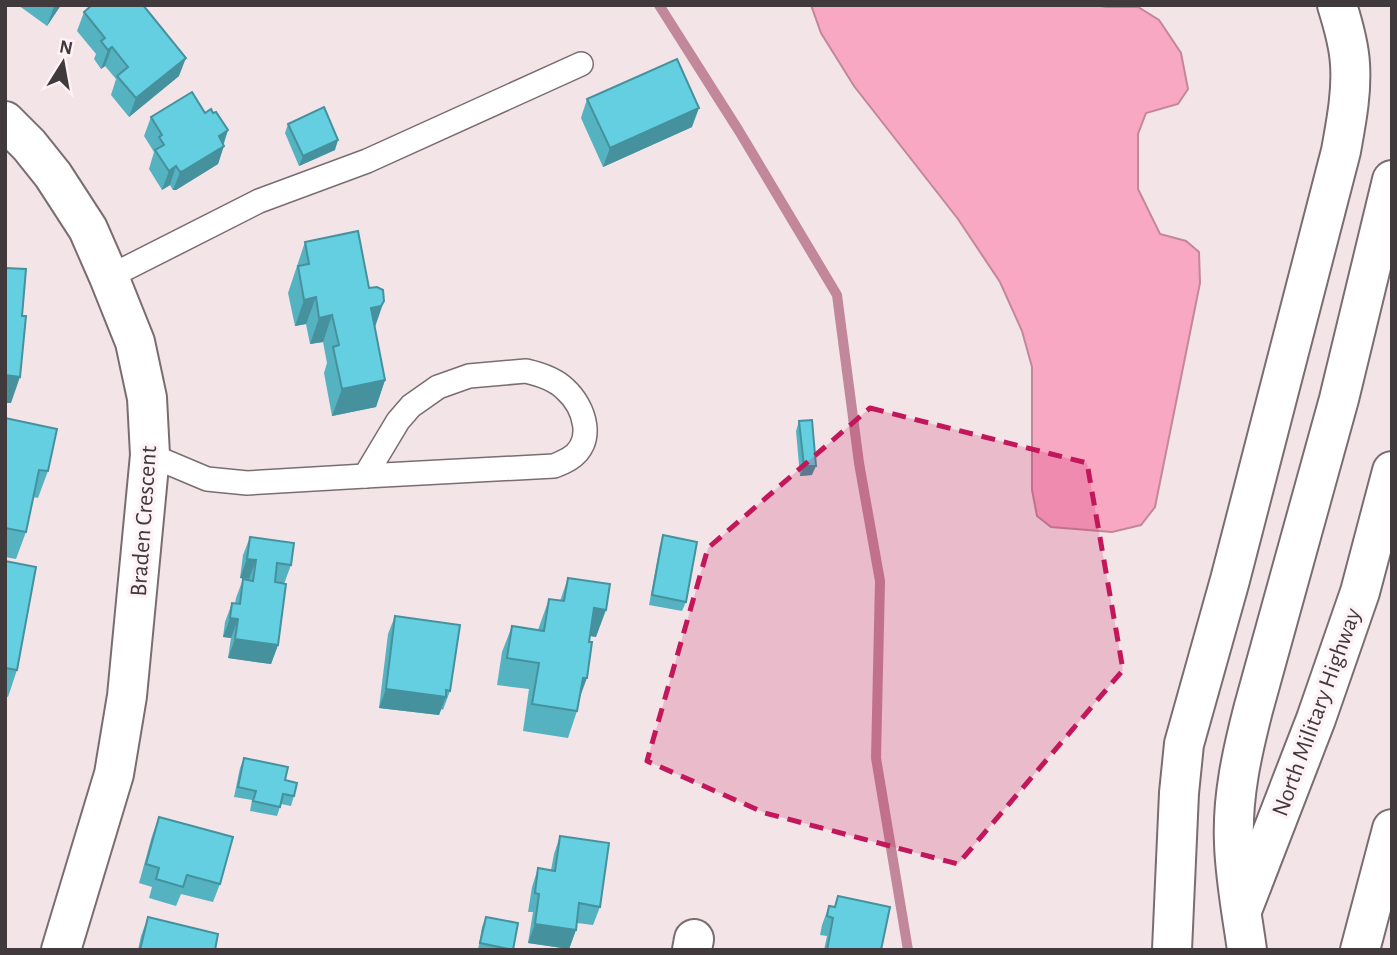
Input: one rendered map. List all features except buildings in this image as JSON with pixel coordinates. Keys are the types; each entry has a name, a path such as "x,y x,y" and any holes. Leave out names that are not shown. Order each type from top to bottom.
{"main road":[{"path":"1172,950 1179,793 1184,744 1230,580 1338,164 1347,119 1350,64 1345,29 1337,5"},
{"name":"Braden Crescent","path":"5,121 53,175 88,229 135,342 147,398 150,455 128,689 114,774 61,950"},
{"path":"1247,950 1234,841 1236,787 1242,755 1252,710 1339,399 1392,180"},
{"name":"North Military Highway","path":"1229,950 1241,912 1316,719 1360,592 1392,471"},
{"path":"1360,950 1392,829"}],"lane":[{"path":"109,277 259,201 367,161 580,64"},
{"path":"150,455 207,479 247,483 554,466 571,458 582,444 586,426 580,407 565,388 540,374 526,371 469,376 438,387 411,406 398,421 365,476"}],"highlighted area":[{"path":"870,408 1087,463 1123,670 958,864 765,813 647,761 708,548"}],"shaded area":[{"path":"811,5 1138,7 1159,20 1181,53 1188,89 1178,104 1146,113 1138,134 1138,189 1160,234 1186,241 1199,252 1200,283 1155,507 1141,525 1112,532 1051,527 1037,516 1032,490 1032,367 1022,331 1000,282 958,219 854,86 821,33"}],"waterway":[{"path":"659,5 739,131 837,295 859,463 880,581 876,758 908,950"}]}
